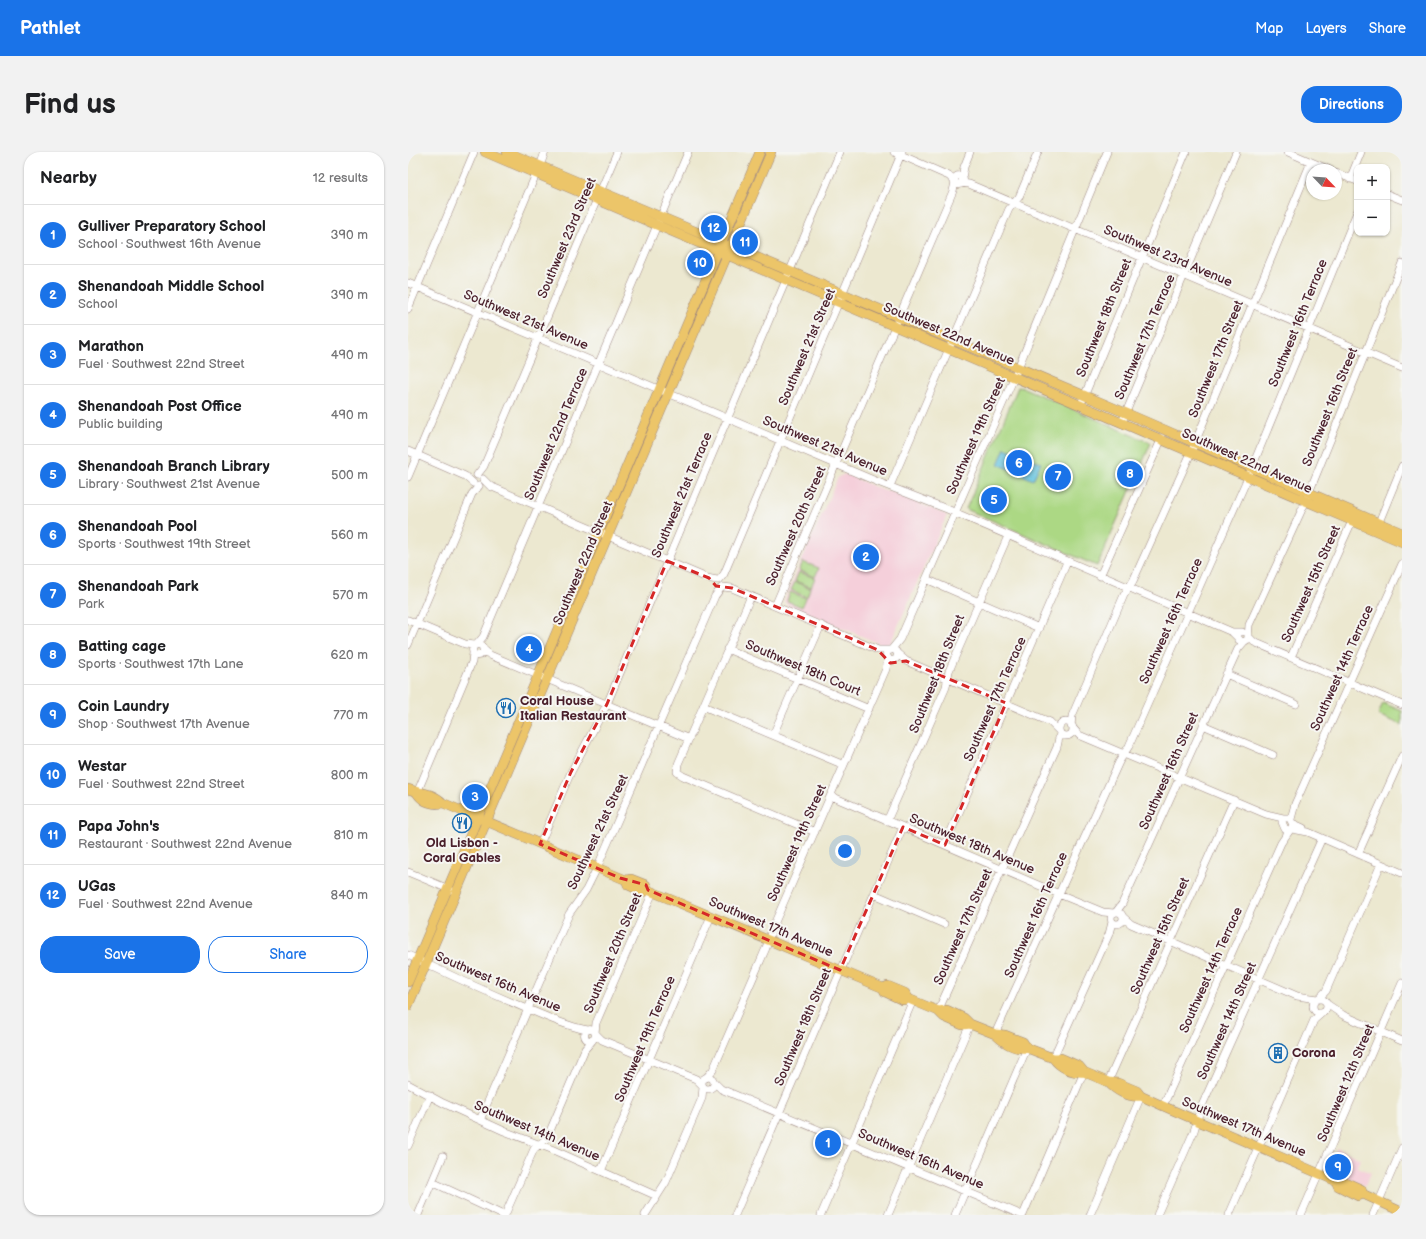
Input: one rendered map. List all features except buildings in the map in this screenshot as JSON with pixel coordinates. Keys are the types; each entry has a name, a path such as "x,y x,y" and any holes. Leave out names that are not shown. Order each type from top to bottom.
{"main road":[{"name":"Southwest 22nd Avenue","path":"485,152 538,170 599,195 952,346 1083,400 1250,473 1377,526 1402,542"},
{"name":"Southwest 22nd Avenue","path":"507,152 538,170"},
{"name":"Southwest 22nd Street","path":"408,1006 426,965 479,818 760,152"},
{"name":"Southwest 22nd Street","path":"408,982 417,960 488,822 771,152"},
{"name":"Southwest 22nd Avenue","path":"1124,418 1162,438 1193,447"},
{"name":"Southwest 22nd Avenue","path":"1307,497 1352,521 1402,532"},
{"name":"Southwest 17th Avenue","path":"408,789 417,793 424,792 438,798 442,803 597,868 626,880 631,879 646,885 650,891 883,988 888,986 905,993 911,1000 938,1011 947,1010 964,1018 970,1024 995,1034 1005,1035 1023,1042 1027,1048 1053,1058 1061,1058 1079,1066 1084,1072 1108,1082 1118,1083 1137,1091 1141,1096 1336,1182 1341,1180 1356,1186 1361,1189 1363,1194 1402,1212"}],"street":[{"path":"408,309 474,152"},
{"path":"408,477 545,152"},
{"name":"Southwest 23rd Street","path":"408,644 617,152"},
{"name":"Southwest 22nd Terrace","path":"417,793 688,152"},
{"name":"Southwest 21st Terrace","path":"540,844 568,778 606,704 840,152"},
{"name":"Southwest 23rd Avenue","path":"894,152 902,154 957,179 1402,368"},
{"name":"Southwest 20th Street","path":"775,606 898,323 957,179 970,152"},
{"path":"890,486 952,346 1009,209 1019,197 1038,152"},
{"name":"Southwest 19th Street","path":"645,1215 666,1182 815,832 1016,372 1107,152"},
{"name":"Southwest 18th Street","path":"1083,400 1186,152"},
{"name":"Southwest 17th Terrace","path":"1124,418 1236,152"},
{"path":"1288,152 1316,164"},
{"path":"1358,164 1361,152"},
{"name":"Southwest 21st Street","path":"480,1120 569,914 586,890 597,868 660,726 715,596 722,583 902,154"},
{"name":"Southwest 17th Street","path":"938,1011 1193,447 1311,162"},
{"path":"1342,175 1354,180"},
{"path":"1390,195 1402,200"},
{"name":"Southwest 16th Terrace","path":"995,1034 1129,746 1250,473 1354,219"},
{"name":"Southwest 16th Street","path":"1053,1058 1307,497 1402,263"},
{"name":"Southwest 21st Avenue","path":"408,282 955,513 1402,705"},
{"path":"1100,576 1162,438"},
{"path":"408,452 948,678 1402,873"},
{"path":"1377,526 1402,466"},
{"name":"Southwest 15th Street","path":"1291,657 1352,521"},
{"name":"Southwest 18th Street","path":"887,821 946,687 949,671 1008,536"},
{"name":"Southwest 17th Terrace","path":"945,845 1067,562"},
{"name":"Southwest 14th Terrace","path":"1163,1106 1281,843 1294,804 1402,564"},
{"path":"926,580 1039,628"},
{"name":"Southwest 20th Street","path":"751,596 688,739 678,764 678,773 815,832"},
{"path":"408,620 688,739"},
{"path":"773,735 821,625"},
{"name":"Southwest 18th Court","path":"727,649 869,709"},
{"path":"1226,674 1296,704"},
{"path":"703,706 844,765"},
{"path":"1203,725 1273,755"},
{"path":"1358,854 1402,756"},
{"name":"Southwest 18th Avenue","path":"831,796 1259,979 1297,996 1314,1008"},
{"name":"Southwest 15th Street","path":"1108,1082 1234,800"},
{"name":"Southwest 18th Street","path":"735,1215 903,827"},
{"name":"Southwest 14th Street","path":"1157,1215 1322,838"},
{"path":"1229,1215 1314,1020 1314,1003 1326,991 1381,864"},
{"path":"408,872 452,891"},
{"name":"Southwest 20th Street","path":"504,1215 534,1149 546,1138 591,1035 650,891"},
{"path":"874,894 944,924"},
{"name":"Southwest 19th Terrace","path":"601,1171 711,916"},
{"name":"Southwest 16th Avenue","path":"408,955 426,965 528,1009 779,1112 1022,1215"},
{"name":"Southwest 12th Street","path":"1301,1215 1402,982"},
{"path":"1314,1020 1327,1008 1326,991"},
{"name":"Southwest 18th Avenue","path":"1297,996 1318,999"},
{"path":"1318,999 1327,1003 1343,1015 1402,1041"},
{"path":"821,1215 911,1000"},
{"path":"1314,1008 1323,1012 1343,1015"},
{"path":"888,1215 970,1024"},
{"path":"955,1215 1027,1048"},
{"path":"1022,1215 1084,1072"},
{"name":"Southwest 14th Avenue","path":"408,1084 480,1120 516,1136 540,1144 657,1196"},
{"path":"408,1146 430,1095"},
{"path":"1090,1215 1141,1096"},
{"path":"1373,1215 1402,1148"},
{"path":"418,1215 443,1156"},
{"path":"432,1182 504,1215"}],"highlighted area":[{"path":"667,561 709,578 716,586 732,588 878,650 890,663 906,661 1006,703 945,845 903,827 840,970 648,890 646,885 620,878 540,844 571,772 607,704"}],"shaded area":[{"path":"845,474 947,515 891,642 885,646 787,605 784,601 838,477"},
{"path":"1337,1148 1361,1159 1358,1167 1371,1173 1365,1186 1332,1170 1330,1165"}],"green space":[{"path":"1018,387 1024,388 1151,443 1097,566 966,509"},
{"path":"803,562 819,568 815,577 799,570"},
{"path":"799,572 815,578 811,587 795,581"},
{"path":"795,582 810,588 807,597 791,590"},
{"path":"790,592 806,598 802,607 787,601"},
{"path":"1383,703 1402,711 1402,725 1378,715"}],"water":[{"path":"1005,448 1041,463 1033,480 998,464"}],"place":[{"name":"UGas","path":"714,228"},
{"name":"Papa John's","path":"745,242"},
{"name":"Westar","path":"700,263"},
{"name":"Shenandoah Pool","path":"1019,463"},
{"name":"Batting cage","path":"1130,474"},
{"name":"Shenandoah Park","path":"1058,477"},
{"name":"Shenandoah Branch Library","path":"994,500"},
{"name":"Shenandoah Middle School","path":"866,557"},
{"name":"Shenandoah Post Office","path":"529,649"},
{"name":"Coral House Italian Restaurant","path":"506,708"},
{"name":"Marathon","path":"475,797"},
{"name":"Old Lisbon - Coral Gables","path":"462,823"},
{"name":"Corona","path":"1278,1053"},
{"name":"Gulliver Preparatory School","path":"828,1143"},
{"name":"Coin Laundry","path":"1338,1167"}]}
